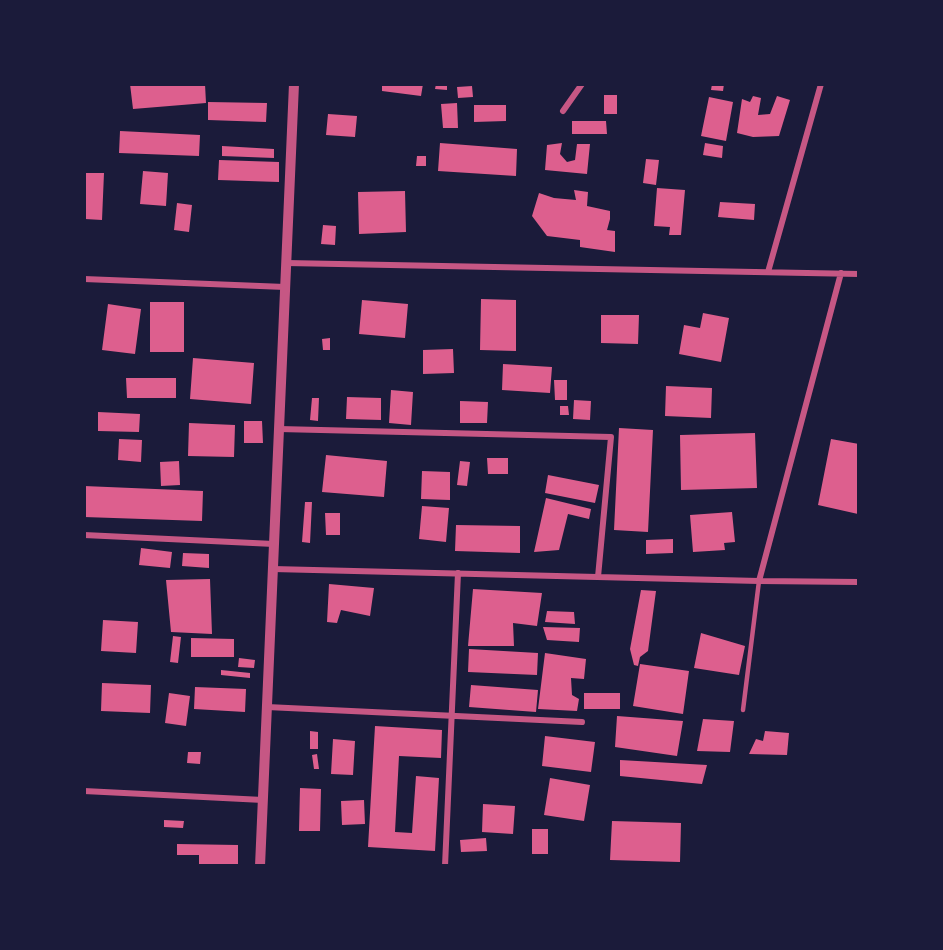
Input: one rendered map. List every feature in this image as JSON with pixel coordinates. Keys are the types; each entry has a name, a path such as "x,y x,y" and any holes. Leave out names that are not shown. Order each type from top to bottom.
{"street":[{"path":"260,866 294,84"},
{"path":"563,111 582,84"},
{"path":"768,272 821,84"},
{"path":"286,263 859,274"},
{"path":"759,581 841,273"},
{"path":"84,279 285,287"},
{"path":"279,429 611,437 598,577"},
{"path":"84,534 274,544"},
{"path":"273,569 859,582"},
{"path":"445,866 458,573"},
{"path":"267,707 582,722"},
{"path":"84,791 263,800"}],"lane":[{"path":"743,710 759,581"}],"building":[{"path":"130,84 205,84 206,103 133,109"},
{"path":"382,84 423,84 421,96 382,91"},
{"path":"436,84 447,84 447,90 435,89"},
{"path":"712,84 724,84 723,91 711,90"},
{"path":"472,86 473,97 458,98 457,87"},
{"path":"604,95 617,95 617,114 604,114"},
{"path":"753,96 761,98 758,115 770,114 777,96 790,100 779,136 753,137 737,133 742,99 750,102"},
{"path":"709,97 733,102 726,141 701,136"},
{"path":"208,102 267,103 266,122 208,120"},
{"path":"457,103 458,128 443,128 441,104"},
{"path":"474,105 506,105 506,121 474,122"},
{"path":"328,114 357,116 355,137 326,135"},
{"path":"572,121 606,121 607,134 572,134"},
{"path":"120,131 200,135 199,156 119,153"},
{"path":"440,143 517,149 516,176 438,171"},
{"path":"562,143 560,154 567,162 575,160 577,144 590,144 587,174 545,170 547,145"},
{"path":"705,143 723,146 722,158 703,155"},
{"path":"222,146 274,149 274,158 222,156"},
{"path":"417,156 426,156 426,166 416,166"},
{"path":"646,159 659,160 656,185 643,183"},
{"path":"219,160 279,162 279,182 218,180"},
{"path":"143,171 168,173 166,206 140,204"},
{"path":"86,173 104,173 102,220 85,219 84,182 86,182"},
{"path":"657,188 685,190 681,235 669,235 670,227 654,226"},
{"path":"574,190 588,192 587,206 610,211 607,230 615,231 615,252 580,247 580,240 547,236 532,216 539,193 554,198 576,200"},
{"path":"405,191 406,232 359,234 358,192"},
{"path":"720,202 755,204 754,220 718,217"},
{"path":"177,203 192,205 189,232 174,230"},
{"path":"323,225 336,226 335,245 321,244"},
{"path":"481,299 516,300 516,351 480,350"},
{"path":"362,300 408,304 405,338 359,334"},
{"path":"150,302 184,302 184,352 150,352"},
{"path":"108,304 141,309 135,354 102,350"},
{"path":"703,313 729,318 721,362 679,354 684,325 700,328"},
{"path":"601,315 639,315 638,344 601,343"},
{"path":"330,338 330,350 323,350 322,339"},
{"path":"453,349 454,373 423,374 423,350"},
{"path":"193,358 254,363 251,404 190,399"},
{"path":"503,364 552,367 550,393 502,390"},
{"path":"126,378 176,378 176,398 127,398"},
{"path":"554,380 567,380 567,400 555,400"},
{"path":"666,386 712,388 711,418 665,416"},
{"path":"391,390 413,392 411,425 389,423"},
{"path":"347,397 381,398 381,420 346,419"},
{"path":"312,398 319,398 318,421 310,420"},
{"path":"574,400 591,401 590,420 573,419"},
{"path":"460,401 488,402 487,423 460,423"},
{"path":"560,406 568,406 569,415 560,415"},
{"path":"98,412 140,414 139,432 98,431"},
{"path":"244,421 262,421 263,443 244,443"},
{"path":"189,423 235,425 234,457 188,456"},
{"path":"619,428 653,430 648,532 614,530"},
{"path":"755,433 757,488 681,490 680,435"},
{"path":"119,439 142,440 141,462 118,460"},
{"path":"831,439 859,444 858,514 818,505"},
{"path":"326,455 387,461 384,497 322,492"},
{"path":"487,458 508,458 508,474 488,474"},
{"path":"179,461 180,485 161,486 160,462"},
{"path":"460,461 470,462 467,486 457,485"},
{"path":"422,471 450,472 450,500 421,499"},
{"path":"548,475 599,485 595,503 545,493"},
{"path":"84,486 203,491 202,521 84,517"},
{"path":"546,498 591,509 589,519 568,514 559,550 534,552"},
{"path":"305,502 312,502 310,543 302,542"},
{"path":"422,506 449,508 446,542 419,539"},
{"path":"732,512 735,542 724,543 725,550 693,552 690,515"},
{"path":"325,513 340,513 340,535 326,535"},
{"path":"456,525 520,526 520,553 455,551"},
{"path":"673,539 673,553 646,554 646,540"},
{"path":"141,548 172,552 170,568 139,565"},
{"path":"183,553 209,554 209,568 182,566"},
{"path":"210,579 212,634 171,632 166,580"},
{"path":"329,584 374,588 370,616 341,610 337,623 327,622"},
{"path":"473,589 542,593 537,626 513,623 514,646 468,646"},
{"path":"641,590 656,591 648,651 640,657 638,666 634,665 630,649"},
{"path":"547,611 574,612 575,624 545,622"},
{"path":"103,620 138,622 136,653 101,651"},
{"path":"543,627 580,628 579,642 547,640"},
{"path":"701,633 745,646 739,675 694,668"},
{"path":"173,636 181,637 178,663 170,662"},
{"path":"191,638 234,639 234,657 191,657"},
{"path":"469,649 538,653 537,675 468,672"},
{"path":"545,653 586,659 584,679 571,678 572,695 579,699 577,711 538,709"},
{"path":"239,658 255,660 254,668 238,667"},
{"path":"640,664 689,671 683,714 633,706"},
{"path":"221,670 250,673 250,678 221,675"},
{"path":"102,683 151,685 150,713 101,711"},
{"path":"471,685 538,690 536,712 469,707"},
{"path":"195,687 246,689 245,712 194,709"},
{"path":"169,693 190,696 186,726 165,723"},
{"path":"584,693 620,693 620,709 584,709"},
{"path":"617,716 683,721 677,756 615,747"},
{"path":"703,719 734,721 730,752 697,751"},
{"path":"375,726 442,730 441,758 399,756 395,832 412,833 416,776 439,778 435,851 368,847"},
{"path":"310,731 318,732 318,749 310,749"},
{"path":"765,731 789,733 787,755 749,754 756,739 763,741"},
{"path":"545,736 595,742 591,772 542,766"},
{"path":"333,739 355,741 353,775 331,774"},
{"path":"188,752 201,752 200,764 187,763"},
{"path":"317,754 319,769 314,769 312,755"},
{"path":"620,760 707,765 702,784 620,776"},
{"path":"550,778 590,785 584,821 544,815"},
{"path":"300,788 321,789 320,831 299,831"},
{"path":"364,800 365,824 342,825 341,801"},
{"path":"483,804 515,806 513,834 482,832"},
{"path":"164,820 184,821 183,828 164,827"},
{"path":"612,821 681,823 680,862 610,860"},
{"path":"532,829 548,829 548,854 532,854"},
{"path":"486,838 487,851 461,852 460,840"},
{"path":"177,844 238,845 238,866 199,866 199,855 177,855"}]}
